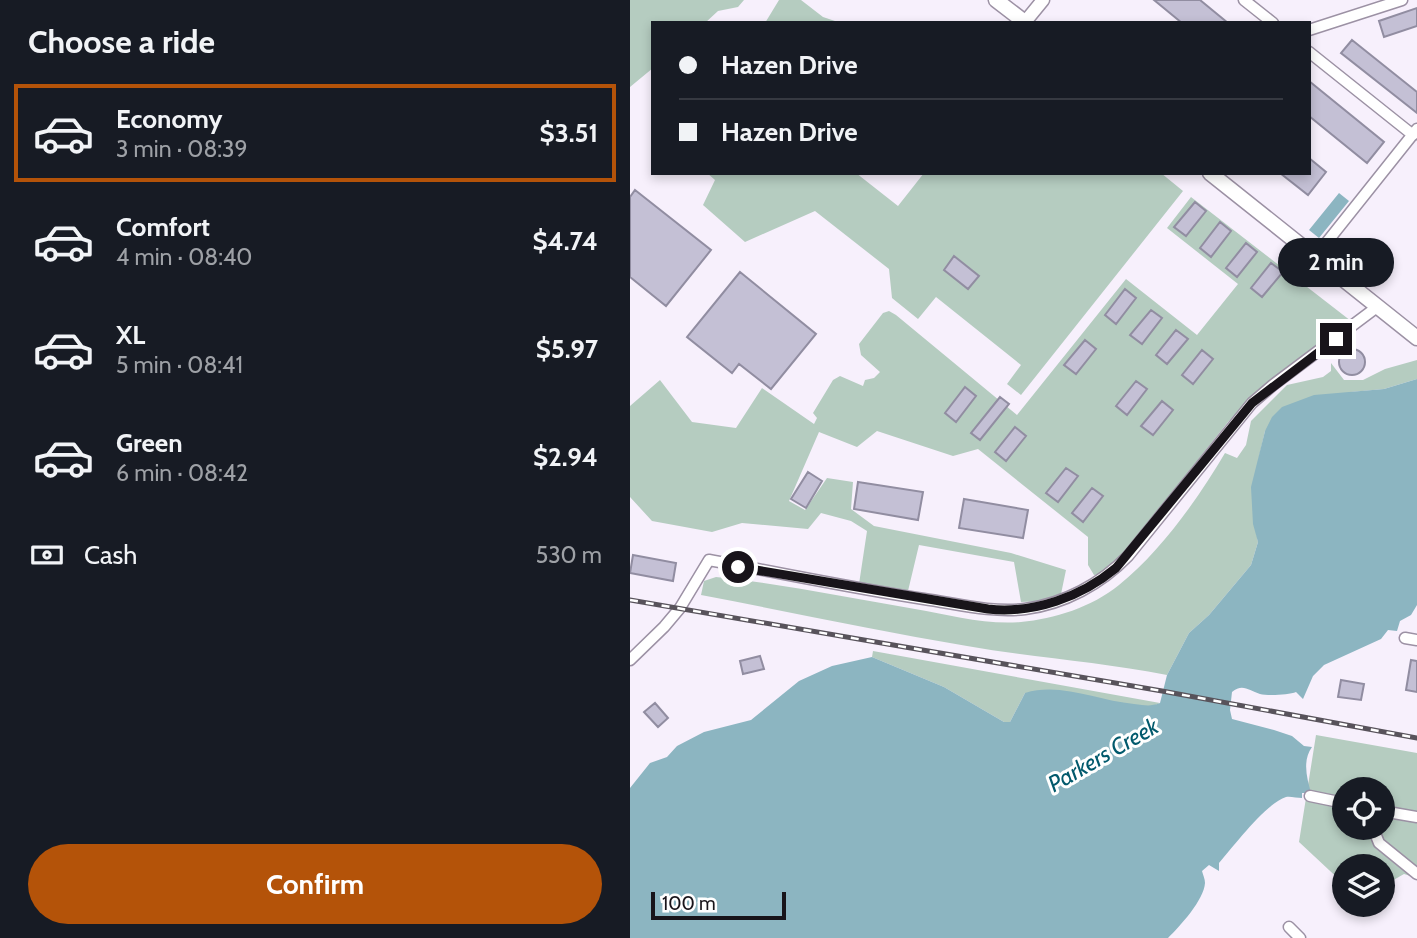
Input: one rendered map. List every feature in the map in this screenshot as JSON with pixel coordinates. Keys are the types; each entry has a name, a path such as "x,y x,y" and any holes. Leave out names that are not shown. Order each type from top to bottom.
{"main road":[{"path":"996,0 1025,21"},
{"path":"1212,175 1417,338"}],"street":[{"path":"1244,0 1270,21"},
{"path":"1311,29 1402,0"},
{"path":"1027,21 1044,1"},
{"path":"1311,54 1415,132 1315,257"},
{"path":"630,660 664,628 680,608 709,560 988,609 1027,609 1060,600 1096,582 1116,568 1252,403 1377,307"},
{"path":"1405,638 1417,640"},
{"path":"1310,796 1332,801"},
{"path":"1395,813 1417,817"},
{"path":"1378,840 1417,874"},
{"path":"1289,928 1300,938"}],"green space":[{"path":"630,0 744,0 738,7 718,11 707,21 651,21 651,70 630,87"},
{"path":"779,0 801,0 823,17 835,21 766,21"},
{"path":"709,175 859,175 898,206 922,175 1163,175 1183,191 1021,395 1007,384 1021,365 936,297 918,319 892,298 889,269 815,211 745,242 703,205 715,180"},
{"path":"1191,197 1351,321 1270,382 1228,422 1120,558 1104,574 1094,575 1088,565 1088,537 978,449 953,456 877,431 857,447 819,432 789,501 805,510 827,478 853,482 851,509 874,526 1011,553 1066,570 1061,594 1042,601 1021,602 1014,562 919,545 908,591 859,584 867,531 851,521 821,513 808,529 742,523 712,532 652,521 630,497 630,406 660,380 692,422 736,428 762,388 814,424 817,418 813,413 833,380 840,376 863,386 865,380 874,378 880,372 861,355 859,344 883,313 889,311 1017,415 1126,279 1197,335 1238,284 1167,228"},
{"path":"1417,360 1417,379 1384,389 1351,392 1265,431 1259,457 1253,514 1258,542 1251,565 1209,615 1189,633 1167,675 967,646 701,595 704,581 716,577 791,587 994,622 1021,622 1072,611 1108,593 1149,557 1190,506 1225,453 1237,458 1246,445 1251,421 1287,385 1323,377 1331,371 1331,363 1344,380 1363,380 1385,369"},
{"path":"873,651 1160,703 1149,708 1025,693 1010,722 1004,722 944,687 872,657"},
{"path":"1316,735 1417,753 1417,878 1404,874 1395,879 1395,854 1332,854 1332,873 1299,842"}],"water":[{"path":"1339,193 1349,201 1319,238 1309,230"},
{"name":"Parkers Creek","path":"1417,379 1417,605 1411,615 1400,621 1397,631 1388,630 1381,639 1324,665 1313,676 1303,699 1296,692 1268,695 1243,688 1232,692 1232,719 1292,736 1304,746 1312,747 1306,764 1311,793 1302,793 1302,798 1288,797 1278,801 1260,816 1219,863 1219,871 1209,865 1202,871 1204,890 1191,912 1168,938 630,938 630,788 650,763 667,757 677,746 704,732 751,720 799,681 832,666 872,657 944,687 1004,722 1010,722 1025,693 1039,690 1066,691 1144,705 1160,703 1167,675 1189,633 1209,615 1251,565 1258,542 1253,524 1251,487 1265,431 1272,417 1282,407 1314,395 1384,389"}],"building":[{"path":"1154,0 1200,0 1226,21 1180,21"},
{"path":"1417,8 1417,26 1384,37 1379,21"},
{"path":"1352,40 1417,92 1417,113 1341,53"},
{"path":"1311,83 1384,142 1367,163 1311,118"},
{"path":"1311,160 1326,172 1308,195 1283,175 1311,175"},
{"path":"635,190 711,250 666,306 630,277 630,197"},
{"path":"1195,202 1206,211 1186,236 1174,227"},
{"path":"1220,222 1231,231 1211,257 1200,248"},
{"path":"1246,243 1257,252 1237,277 1226,268"},
{"path":"954,256 979,276 968,289 944,270"},
{"path":"1271,263 1283,272 1262,297 1251,288"},
{"path":"740,272 816,334 771,389 739,364 732,373 687,337"},
{"path":"1125,289 1136,298 1116,324 1105,315"},
{"path":"1151,310 1162,318 1142,344 1130,335"},
{"path":"1176,330 1188,339 1167,364 1156,355"},
{"path":"1085,340 1096,349 1076,374 1064,365"},
{"path":"1352,349 1361,353 1365,362 1361,371 1352,375 1343,371 1339,362 1343,353"},
{"path":"1202,350 1213,359 1193,384 1182,375"},
{"path":"1136,381 1147,389 1127,415 1116,406"},
{"path":"965,387 976,396 956,422 945,413"},
{"path":"1000,397 1009,404 980,440 971,433"},
{"path":"1162,401 1173,410 1153,435 1141,426"},
{"path":"1015,427 1026,436 1006,461 995,452"},
{"path":"1066,468 1078,476 1058,502 1046,493"},
{"path":"808,472 822,481 806,508 791,499"},
{"path":"858,482 923,492 918,520 854,509"},
{"path":"1092,488 1103,496 1083,522 1072,513"},
{"path":"964,499 1028,510 1023,538 959,528"},
{"path":"633,555 676,563 673,581 630,573"},
{"path":"760,656 764,669 743,674 740,661"},
{"path":"1411,660 1417,661 1417,692 1406,690"},
{"path":"1341,680 1364,684 1361,700 1338,697"},
{"path":"655,703 668,718 658,727 644,712"}],"railway":[{"path":"630,600 1162,691 1417,738"}],"route":[{"path":"738,567 1007,611 1027,609 1060,600 1080,592 1116,568 1252,403 1336,339"}]}
